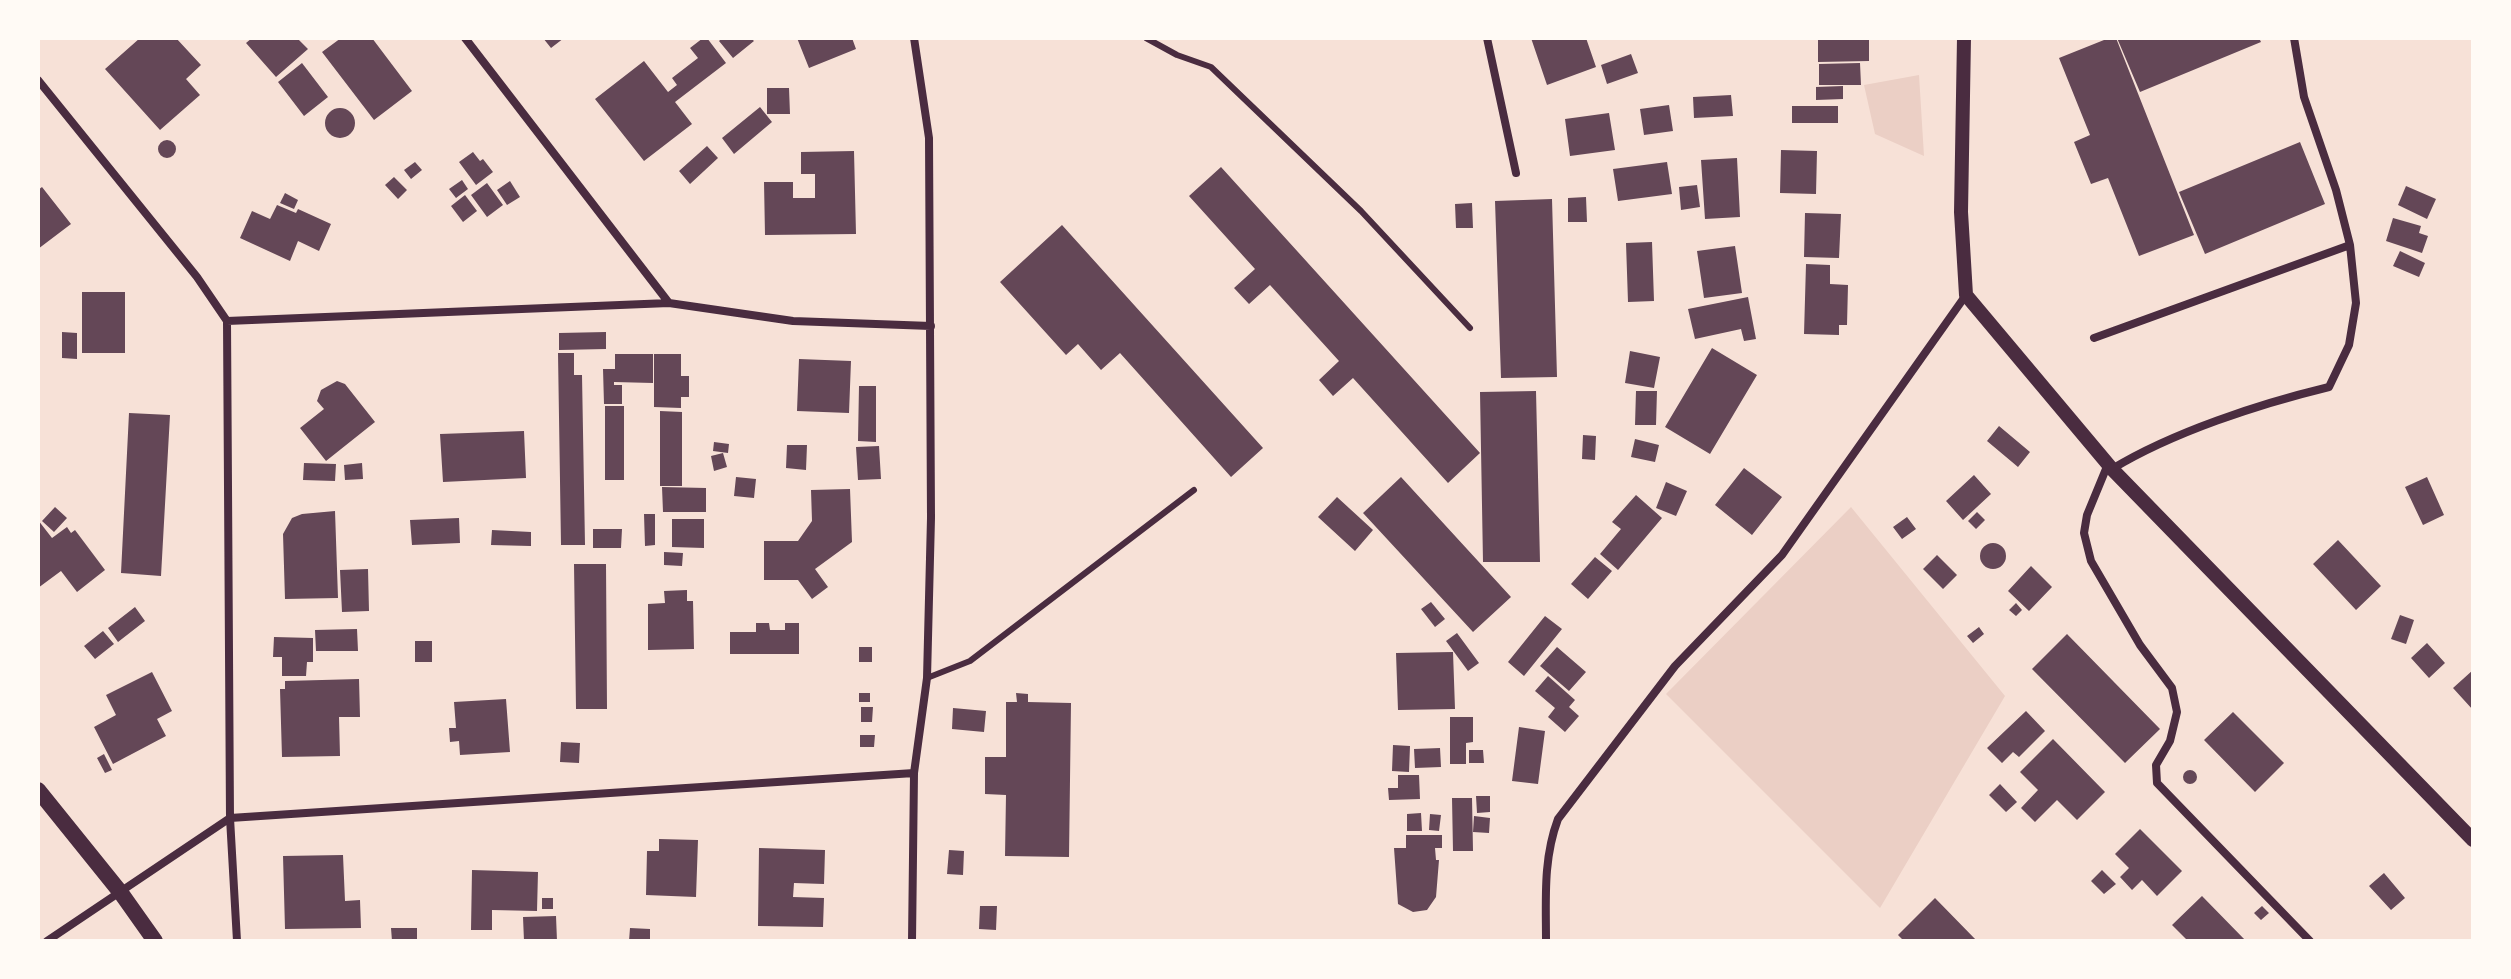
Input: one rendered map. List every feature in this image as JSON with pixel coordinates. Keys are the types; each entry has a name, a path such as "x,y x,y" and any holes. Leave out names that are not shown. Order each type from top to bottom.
{"main road":[{"path":"38,790 121,893 155,941"}],"street":[{"path":"465,38 669,303"},
{"path":"912,941 914,773 927,678 931,326 929,138 914,38"},
{"path":"1487,38 1516,173"},
{"path":"1964,38 1961,212 1966,295 2110,466 2473,840"},
{"path":"2294,38 2304,97 2336,190 2350,245 2356,303 2349,345 2329,387 2271,401 2110,466 2087,515 2084,533 2091,561 2140,645 2172,688 2177,712 2170,741 2156,765 2157,783 2310,941"},
{"path":"38,80 197,277 227,321 230,818 237,941"},
{"path":"2094,338 2350,245"},
{"path":"1546,941 1546,866 1558,819 1675,666 1782,555 1966,295"},
{"path":"227,321 669,303 793,321 931,326"},
{"path":"47,941 230,818 914,773"}],"lane":[{"path":"1146,38 1177,55 1211,67 1361,211 1470,328"},
{"path":"927,678 970,661 1194,490"}],"shaded area":[{"path":"1919,75 1924,156 1875,134 1864,85"},
{"path":"1851,507 2005,696 1880,908 1666,694"}],"building":[{"path":"140,38 176,38 201,65 186,79 200,95 160,130 105,69"},
{"path":"252,38 297,38 308,49 276,77 246,43"},
{"path":"341,38 372,38 412,91 374,120 322,52"},
{"path":"543,38 564,38 551,48"},
{"path":"707,38 726,63 675,102 692,124 644,161 595,99 644,61 668,92 677,85 672,78 698,58 690,48"},
{"path":"722,38 751,38 754,41 733,58 719,41"},
{"path":"797,38 852,38 856,49 809,68"},
{"path":"1531,38 1586,38 1596,67 1547,85"},
{"path":"1818,38 1869,38 1869,61 1818,62"},
{"path":"2116,38 2194,235 2139,256 2108,178 2091,184 2074,142 2090,135 2059,58"},
{"path":"2117,38 2259,38 2261,42 2140,92"},
{"path":"1631,54 1638,73 1607,84 1601,65"},
{"path":"302,63 328,97 304,116 278,82"},
{"path":"1860,63 1861,85 1819,85 1819,64"},
{"path":"1843,86 1843,99 1816,100 1816,87"},
{"path":"767,88 789,88 790,114 767,114"},
{"path":"1731,95 1733,116 1694,118 1693,97"},
{"path":"1669,105 1673,131 1644,135 1640,109"},
{"path":"1792,106 1838,106 1838,123 1792,123"},
{"path":"760,107 772,122 734,154 722,138"},
{"path":"340,108 346,109 354,117 354,129 346,137 340,138 334,137 326,129 325,123 326,117 334,109"},
{"path":"1609,113 1615,150 1570,156 1565,119"},
{"path":"167,140 176,149 167,158 158,149"},
{"path":"2300,142 2325,204 2205,254 2179,192"},
{"path":"707,146 718,158 690,184 679,171"},
{"path":"1781,150 1817,151 1816,194 1780,193"},
{"path":"854,151 856,234 765,235 764,182 793,182 793,198 815,198 815,174 801,174 801,152"},
{"path":"473,152 493,172 476,185 459,162"},
{"path":"1737,158 1740,217 1705,219 1701,160"},
{"path":"415,162 422,170 411,179 404,170"},
{"path":"1667,162 1672,194 1618,201 1613,169"},
{"path":"1221,167 1480,453 1448,483 1353,378 1333,396 1319,380 1339,361 1270,285 1249,304 1234,288 1255,269 1189,196"},
{"path":"394,177 407,190 398,199 385,185"},
{"path":"462,180 468,189 456,198 449,189"},
{"path":"510,181 520,197 507,205 497,190"},
{"path":"487,183 503,205 487,217 471,195"},
{"path":"1697,185 1700,207 1681,210 1679,187"},
{"path":"2406,186 2436,199 2427,219 2398,205"},
{"path":"42,187 71,224 38,249 38,190"},
{"path":"285,193 298,200 294,209 280,203"},
{"path":"465,195 477,211 463,222 451,206"},
{"path":"1586,197 1587,222 1568,222 1568,198"},
{"path":"1552,199 1557,377 1501,378 1495,201"},
{"path":"1472,203 1473,228 1456,228 1455,204"},
{"path":"277,205 296,213 298,209 331,224 319,251 298,241 290,261 240,238 252,211 270,219"},
{"path":"1805,213 1841,214 1839,258 1804,257"},
{"path":"2393,218 2421,226 2419,233 2428,236 2422,253 2386,241"},
{"path":"1062,225 1263,448 1231,477 1120,353 1101,370 1078,344 1066,355 1000,282"},
{"path":"1652,242 1654,301 1628,302 1626,243"},
{"path":"1735,246 1742,293 1704,298 1697,251"},
{"path":"2400,251 2425,263 2419,277 2393,266"},
{"path":"1806,264 1830,265 1830,284 1848,285 1847,325 1839,325 1839,335 1804,334"},
{"path":"82,292 125,292 125,353 82,353"},
{"path":"1748,297 1756,339 1744,341 1741,329 1695,339 1688,309"},
{"path":"62,332 77,333 77,359 62,358"},
{"path":"606,332 606,349 559,350 559,333"},
{"path":"1712,348 1757,375 1710,454 1665,427"},
{"path":"1630,351 1660,357 1654,388 1625,383"},
{"path":"558,353 574,353 574,375 582,375 585,545 561,545"},
{"path":"615,354 653,354 653,383 614,382 614,385 622,385 622,404 604,404 603,369 615,369"},
{"path":"654,354 681,354 681,376 689,376 689,397 681,397 681,408 654,407"},
{"path":"799,359 851,361 849,413 797,411"},
{"path":"337,381 345,384 375,422 326,461 300,428 324,409 317,401 321,390"},
{"path":"859,386 876,386 876,442 858,441"},
{"path":"1536,391 1540,562 1483,562 1480,392"},
{"path":"1636,391 1657,391 1656,425 1635,425"},
{"path":"605,406 624,406 624,480 605,480"},
{"path":"660,411 682,412 682,486 660,486"},
{"path":"129,413 170,415 161,576 121,573"},
{"path":"1999,426 2030,452 2018,467 1987,441"},
{"path":"524,431 526,478 443,482 440,434"},
{"path":"1583,435 1596,436 1595,460 1582,459"},
{"path":"1635,439 1659,445 1655,462 1631,457"},
{"path":"714,442 729,444 728,453 713,451"},
{"path":"787,445 807,445 806,470 786,468"},
{"path":"879,446 881,479 858,480 856,447"},
{"path":"723,453 727,467 714,471 711,456"},
{"path":"304,463 336,464 335,481 303,480"},
{"path":"362,463 363,479 345,480 344,465"},
{"path":"1744,468 1782,497 1752,535 1715,505"},
{"path":"1974,475 1991,494 1963,520 1946,501"},
{"path":"736,477 756,479 754,498 734,496"},
{"path":"1401,477 1511,597 1473,632 1363,513"},
{"path":"2427,477 2444,515 2423,525 2405,487"},
{"path":"1666,482 1687,491 1676,516 1656,508"},
{"path":"662,487 706,488 706,512 663,512"},
{"path":"850,489 852,542 815,569 828,587 812,599 798,580 764,580 764,541 798,541 812,521 811,490"},
{"path":"1636,495 1662,518 1618,570 1600,554 1621,529 1612,522"},
{"path":"1337,497 1373,530 1355,551 1318,517"},
{"path":"55,507 67,518 54,532 42,521"},
{"path":"335,511 338,598 285,599 283,534 292,518"},
{"path":"1977,512 1985,520 1976,529 1968,521"},
{"path":"644,514 655,514 655,545 645,546"},
{"path":"1907,517 1916,529 1902,539 1893,527"},
{"path":"459,518 460,543 412,545 410,520"},
{"path":"672,519 704,519 704,548 672,547"},
{"path":"38,520 52,538 67,527 71,533 75,530 105,570 77,592 61,571 38,588"},
{"path":"593,529 622,529 621,548 593,548"},
{"path":"492,530 531,532 531,546 491,545"},
{"path":"2338,540 2381,586 2356,610 2313,564"},
{"path":"1993,543 2002,547 2006,556 2002,565 1993,569 1984,565 1980,556 1984,547"},
{"path":"664,552 683,553 682,566 664,565"},
{"path":"1937,555 1957,575 1943,589 1923,569"},
{"path":"1595,557 1612,571 1588,599 1571,584"},
{"path":"574,564 606,564 607,709 576,709"},
{"path":"2031,566 2052,587 2029,611 2008,591"},
{"path":"368,569 369,611 342,612 340,570"},
{"path":"687,590 687,601 693,601 694,649 648,650 648,604 665,603 664,591"},
{"path":"1431,602 1445,619 1435,627 1421,609"},
{"path":"2016,603 2022,610 2016,616 2009,610"},
{"path":"135,607 145,621 118,642 108,628"},
{"path":"2400,615 2414,620 2406,644 2391,639"},
{"path":"1545,616 1562,629 1524,676 1508,662"},
{"path":"756,623 769,623 770,630 785,630 785,623 799,623 799,654 730,654 730,632 756,632"},
{"path":"1979,627 1984,634 1973,643 1967,636"},
{"path":"357,629 358,651 316,651 315,630"},
{"path":"103,631 114,644 95,659 84,646"},
{"path":"1457,633 1479,663 1468,671 1446,641"},
{"path":"2067,634 2160,729 2125,763 2032,669"},
{"path":"274,637 313,638 313,662 307,662 306,676 282,676 282,657 273,657"},
{"path":"415,641 432,641 432,662 415,662"},
{"path":"2427,643 2445,663 2429,678 2411,658"},
{"path":"859,647 872,647 872,662 859,662"},
{"path":"1557,647 1586,672 1569,691 1540,666"},
{"path":"1453,652 1455,709 1398,710 1396,653"},
{"path":"2473,670 2473,710 2453,688"},
{"path":"152,672 172,711 157,719 166,736 113,764 94,727 116,715 106,695"},
{"path":"1548,676 1575,700 1569,707 1579,716 1565,732 1548,717 1555,708 1535,691"},
{"path":"359,679 360,717 339,717 340,756 282,757 280,689 285,689 285,681"},
{"path":"859,693 870,693 870,702 859,702"},
{"path":"1016,693 1028,694 1028,702 1071,703 1069,857 1005,856 1006,795 985,794 985,757 1006,757 1006,702 1017,702"},
{"path":"506,699 510,752 460,755 459,741 450,742 449,728 456,728 454,702"},
{"path":"861,707 873,707 872,722 861,722"},
{"path":"953,708 986,711 984,732 952,729"},
{"path":"2026,711 2045,731 2019,757 2013,752 2002,763 1987,748"},
{"path":"2233,712 2284,763 2255,792 2204,740"},
{"path":"1450,717 1473,717 1473,742 1466,743 1466,764 1450,764"},
{"path":"1519,727 1545,731 1538,784 1512,781"},
{"path":"860,735 875,735 874,747 860,747"},
{"path":"2053,739 2105,792 2077,820 2057,800 2035,822 2021,808 2038,790 2020,772"},
{"path":"561,742 580,743 579,763 560,762"},
{"path":"1393,745 1410,746 1409,772 1392,771"},
{"path":"1440,748 1441,767 1415,768 1414,749"},
{"path":"1469,750 1483,750 1484,763 1469,763"},
{"path":"104,754 112,770 105,773 97,758"},
{"path":"2190,770 2197,777 2190,784 2183,777"},
{"path":"1398,775 1419,775 1420,799 1389,800 1388,788 1398,788"},
{"path":"2000,784 2017,802 2006,812 1989,795"},
{"path":"1476,796 1490,796 1490,812 1477,813"},
{"path":"1452,798 1472,798 1473,851 1453,851"},
{"path":"1421,813 1422,831 1407,831 1407,814"},
{"path":"1430,814 1441,815 1439,831 1429,830"},
{"path":"1474,816 1490,818 1489,833 1473,832"},
{"path":"2140,829 2182,871 2157,896 2142,880 2132,890 2120,877 2129,868 2115,854"},
{"path":"1406,835 1442,835 1442,848 1435,848 1436,860 1439,860 1436,897 1427,910 1413,912 1398,904 1394,848 1406,848"},
{"path":"659,839 698,840 696,897 646,895 647,851 659,851"},
{"path":"759,848 825,850 824,884 794,883 793,897 824,898 823,927 758,926"},
{"path":"949,850 964,851 963,875 947,874"},
{"path":"343,855 345,901 360,900 361,928 285,929 283,856"},
{"path":"472,870 538,872 537,911 492,910 492,930 471,930"},
{"path":"2102,870 2116,884 2104,894 2091,881"},
{"path":"2384,873 2405,898 2391,910 2369,886"},
{"path":"2202,896 2246,941 2188,941 2172,925"},
{"path":"542,898 553,898 553,909 542,909"},
{"path":"1935,898 1977,941 1904,941 1898,935"},
{"path":"980,906 997,906 996,930 979,929"},
{"path":"2262,906 2269,913 2261,920 2254,913"},
{"path":"556,916 557,941 524,941 523,917"},
{"path":"391,928 417,928 417,941 392,941"},
{"path":"630,928 650,929 650,941 629,941"}]}
